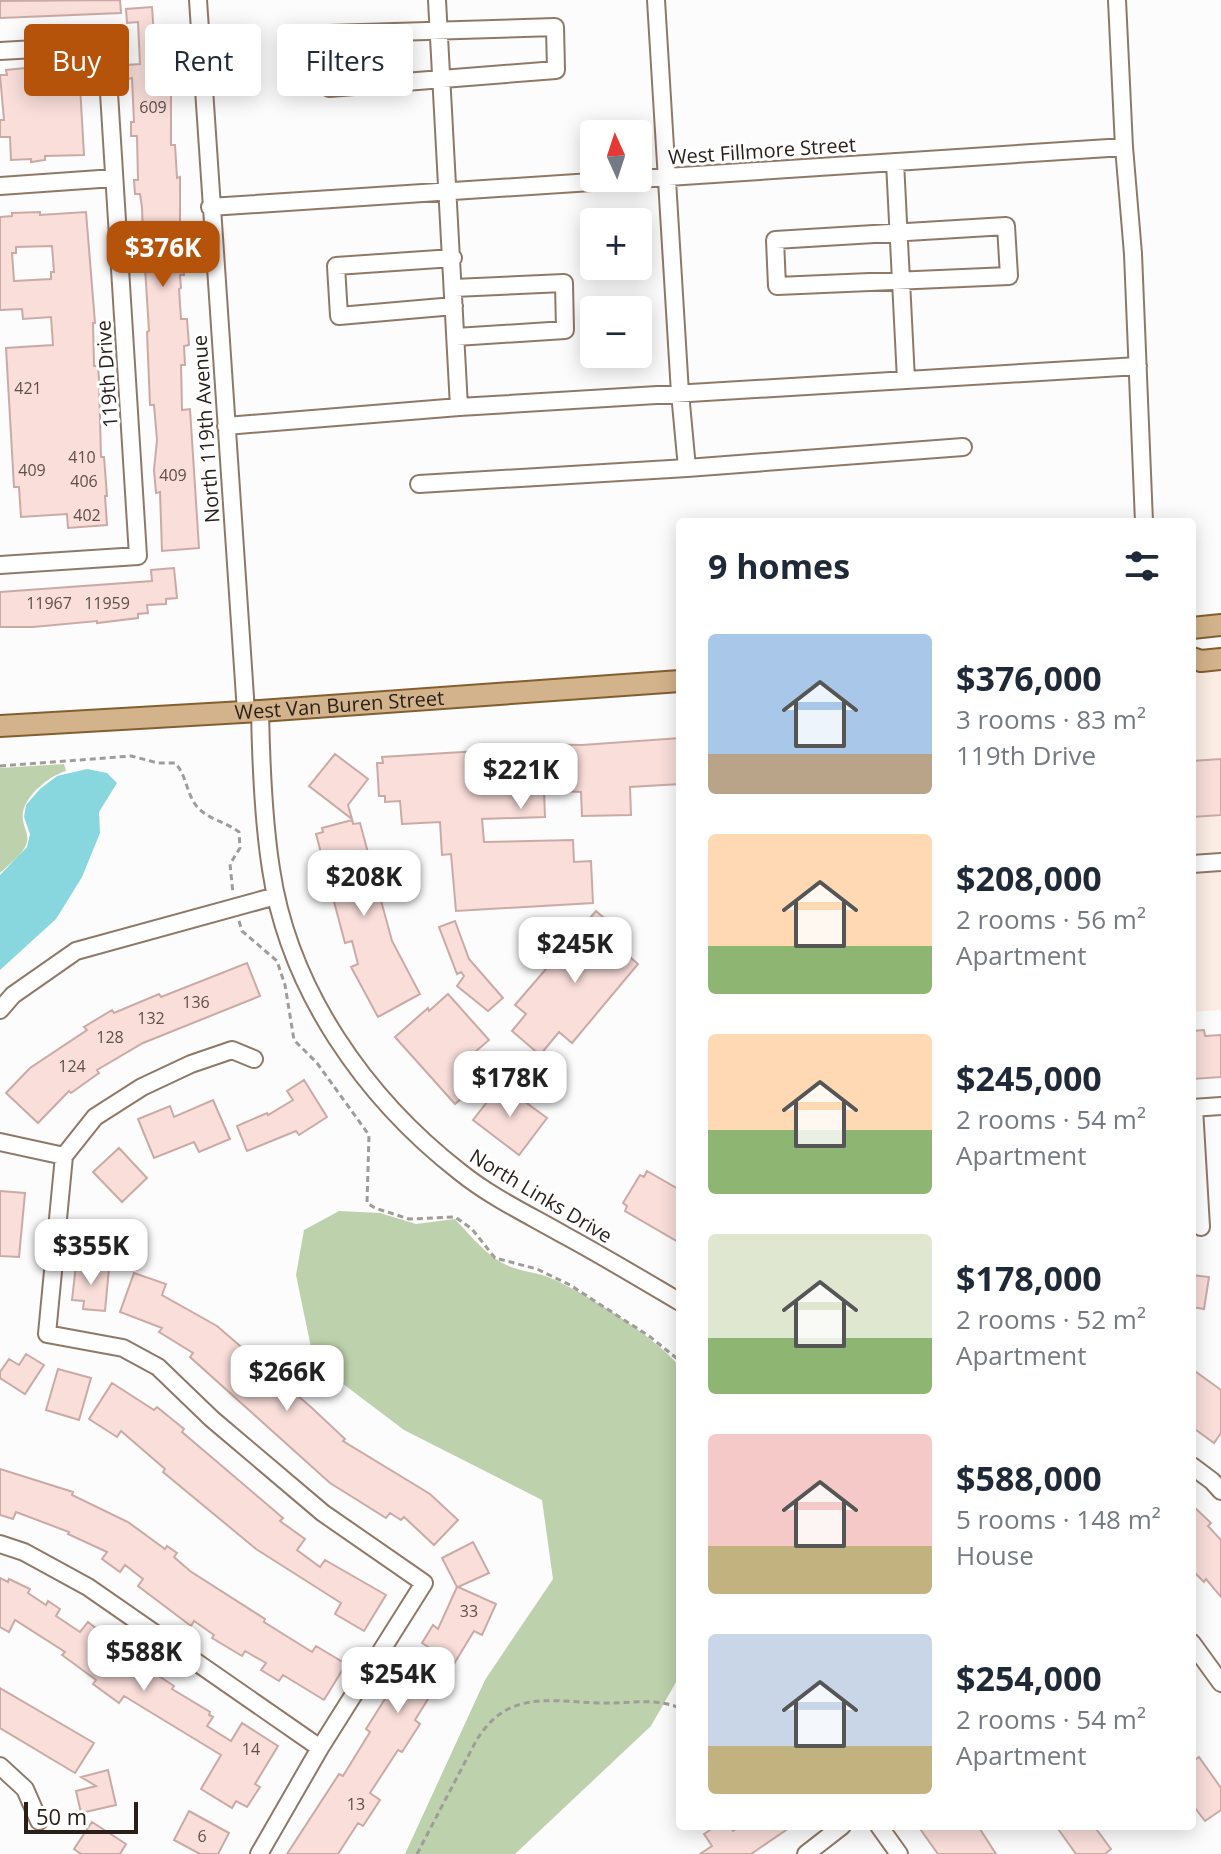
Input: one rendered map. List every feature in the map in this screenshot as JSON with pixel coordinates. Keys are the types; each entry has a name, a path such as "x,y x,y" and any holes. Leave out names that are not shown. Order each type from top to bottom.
{"main road":[{"path":"1196,628 1221,625"},
{"path":"1196,659 1221,659"},
{"name":"West Van Buren Street","path":"0,726 676,681"}],"street":[{"name":"North 119th Avenue","path":"198,0 226,426 253,711"},
{"path":"437,0 459,407"},
{"path":"656,0 687,468"},
{"path":"1117,0 1133,254 1144,518"},
{"path":"555,27 556,70 329,88 328,34 439,31 555,27"},
{"name":"119th Drive","path":"0,51 106,45 138,556 0,565"},
{"name":"West Fillmore Street","path":"210,207 1124,147"},
{"path":"895,162 906,380"},
{"path":"0,186 114,178"},
{"path":"1006,226 1009,276 777,286 775,240 898,231 1006,226"},
{"path":"453,258 336,266 339,316 454,306"},
{"path":"454,288 564,283 565,330 456,337"},
{"path":"226,426 459,407 1138,366"},
{"path":"419,484 963,447"},
{"name":"North Links Drive","path":"253,711 276,896 297,962 312,994 356,1068 417,1135 461,1173 676,1300"},
{"path":"1196,864 1221,862"},
{"path":"0,1010 13,995 76,951 276,896"},
{"path":"254,1059 232,1050 191,1064 142,1087 95,1117 64,1156 47,1334 123,1348 158,1367 212,1419 323,1513 424,1583 320,1748 259,1854"},
{"path":"1196,1108 1221,1106"},
{"path":"0,1142 64,1156"},
{"path":"1196,1153 1201,1227"},
{"path":"1196,1468 1218,1482"},
{"path":"0,1544 24,1552 88,1587 320,1748"},
{"path":"1196,1649 1221,1683"},
{"path":"0,1766 25,1789 39,1821"},
{"path":"806,1854 837,1830"},
{"path":"882,1830 899,1854"}],"path":[{"path":"417,1854 476,1741 487,1723 502,1710 548,1699 600,1703 661,1701 676,1707"}],"shaded area":[{"path":"1221,671 1221,1010 1196,1012 1196,672"}],"green space":[{"path":"64,764 66,771 43,783 30,797 23,812 26,845 0,873 0,768"},
{"path":"339,1211 380,1213 416,1224 455,1219 495,1258 511,1267 553,1279 585,1296 638,1330 676,1363 676,1682 651,1726 515,1854 405,1854 485,1680 553,1579 542,1500 404,1430 314,1362 296,1275 304,1230"}],"water":[{"path":"87,769 107,773 117,783 99,812 100,833 82,877 56,919 0,970 0,875 27,847 30,834 24,817 26,805 57,776"}],"building":[{"path":"120,0 121,13 0,18 0,1"},
{"path":"152,7 153,24 145,24 145,96 171,96 171,145 175,145 177,178 180,177 180,231 176,231 177,261 183,260 184,275 180,275 179,289 181,319 187,319 189,345 184,346 185,365 181,365 182,410 190,409 199,548 162,551 160,492 156,493 154,470 157,440 154,405 150,405 144,252 138,252 138,238 143,238 140,194 135,194 134,180 138,180 137,136 131,136 131,122 134,122 129,65 140,64 138,22 127,23 126,9"},
{"path":"24,68 24,96 81,96 84,155 45,156 45,160 31,162 31,159 11,160 10,137 0,137 0,120 4,120 0,75 7,75 6,70"},
{"path":"86,212 107,525 68,528 67,514 21,517 19,487 14,487 6,348 53,345 51,317 23,319 22,309 0,310 0,217 12,216 12,213","holes":["52,246 54,272 51,272 51,279 14,281 12,253 16,253 16,247"]},
{"path":"174,568 177,598 166,599 166,604 147,605 148,613 138,614 138,618 0,627 0,592 152,581 151,570"},
{"path":"676,738 676,784 630,787 631,815 582,816 581,792 544,790 545,817 482,819 484,842 573,840 574,862 591,861 593,903 456,911 451,854 442,855 440,822 402,824 400,801 385,802 385,796 379,796 377,763 383,763 382,757 494,750 495,755 518,756 518,744 582,745"},
{"path":"335,754 368,779 348,805 352,819 309,786"},
{"path":"1221,759 1221,815 1196,817 1196,761"},
{"path":"352,820 353,824 360,823 392,941 420,994 378,1017 351,967 358,964 352,941 345,943 316,834 323,832 322,828"},
{"path":"596,911 625,936 621,941 626,945 622,950 638,964 572,1043 559,1032 540,1055 512,1031 526,1014 515,1005"},
{"path":"455,921 469,959 503,998 488,1011 457,986 464,976 461,972 457,974 439,927"},
{"path":"247,963 260,996 143,1043 97,1070 99,1073 71,1093 69,1091 38,1123 6,1093 30,1068 112,1010 114,1013 159,994 161,997"},
{"path":"448,994 489,1040 468,1058 486,1077 455,1104 395,1037"},
{"path":"1204,1030 1205,1036 1221,1035 1221,1077 1196,1079 1196,1031"},
{"path":"304,1080 327,1117 299,1135 296,1131 247,1151 237,1126 268,1115 293,1100 287,1091"},
{"path":"501,1084 547,1118 519,1155 473,1120"},
{"path":"213,1100 230,1139 199,1152 194,1142 154,1158 138,1119 170,1106 174,1117"},
{"path":"119,1148 147,1178 122,1202 93,1172"},
{"path":"647,1171 676,1188 676,1241 625,1211 627,1206 623,1203 640,1175 644,1177"},
{"path":"0,1191 25,1193 19,1257 0,1256"},
{"path":"76,1265 109,1268 105,1311 83,1309 84,1301 72,1300"},
{"path":"134,1273 166,1284 162,1295 217,1326 312,1408 345,1439 343,1441 430,1494 458,1520 434,1545 404,1517 401,1520 390,1513 386,1518 330,1483 190,1357 193,1353 159,1332 162,1328 120,1312"},
{"path":"1196,1275 1209,1277 1204,1309 1196,1308"},
{"path":"26,1354 44,1365 25,1394 0,1378 0,1372 9,1359 19,1365"},
{"path":"58,1369 91,1378 79,1420 46,1410"},
{"path":"1196,1372 1221,1390 1221,1433 1214,1443 1196,1430"},
{"path":"112,1383 154,1410 157,1407 283,1518 280,1521 305,1539 297,1550 320,1567 325,1560 386,1595 364,1631 335,1614 341,1603 256,1549 163,1472 165,1469 121,1431 117,1437 89,1419"},
{"path":"0,1469 73,1492 72,1495 128,1522 165,1549 167,1546 177,1553 174,1557 190,1571 265,1619 264,1622 312,1652 316,1646 346,1664 324,1700 283,1675 279,1681 261,1670 266,1663 245,1651 242,1656 212,1638 214,1635 194,1621 191,1626 138,1586 143,1579 125,1565 120,1572 102,1559 107,1552 69,1532 16,1512 13,1519 0,1515"},
{"path":"1196,1509 1211,1523 1208,1526 1221,1540 1221,1597 1206,1579 1204,1582 1196,1574"},
{"path":"473,1542 489,1573 458,1587 496,1604 482,1635 474,1631 449,1672 446,1670 415,1720 420,1724 402,1752 398,1750 370,1793 380,1800 363,1826 358,1823 338,1854 287,1854 339,1774 343,1776 370,1732 366,1729 402,1672 414,1680 433,1650 422,1643 433,1625 438,1629 457,1587 442,1558"},
{"path":"0,1578 30,1589 28,1593 46,1605 48,1601 60,1609 56,1616 80,1632 88,1622 174,1686 172,1689 210,1712 209,1715 213,1717 207,1726 231,1741 242,1723 278,1746 255,1784 260,1787 247,1807 236,1801 232,1808 201,1789 221,1755 124,1696 119,1703 93,1684 96,1680 62,1655 65,1652 15,1620 9,1632 0,1627"},
{"path":"0,1688 94,1743 75,1773 0,1728"},
{"path":"1199,1757 1221,1788 1221,1810 1205,1821 1196,1809 1196,1759"},
{"path":"108,1770 116,1805 81,1813 76,1791 96,1786 81,1777"},
{"path":"189,1811 229,1833 218,1854 200,1854 174,1840"},
{"path":"92,1822 126,1844 120,1854 81,1854 74,1849"},
{"path":"710,1830 786,1830 751,1854 700,1854 712,1846 704,1834"},
{"path":"921,1830 981,1830 996,1854 938,1854"},
{"path":"1059,1830 1097,1830 1111,1849 1105,1854 1076,1854"}]}
